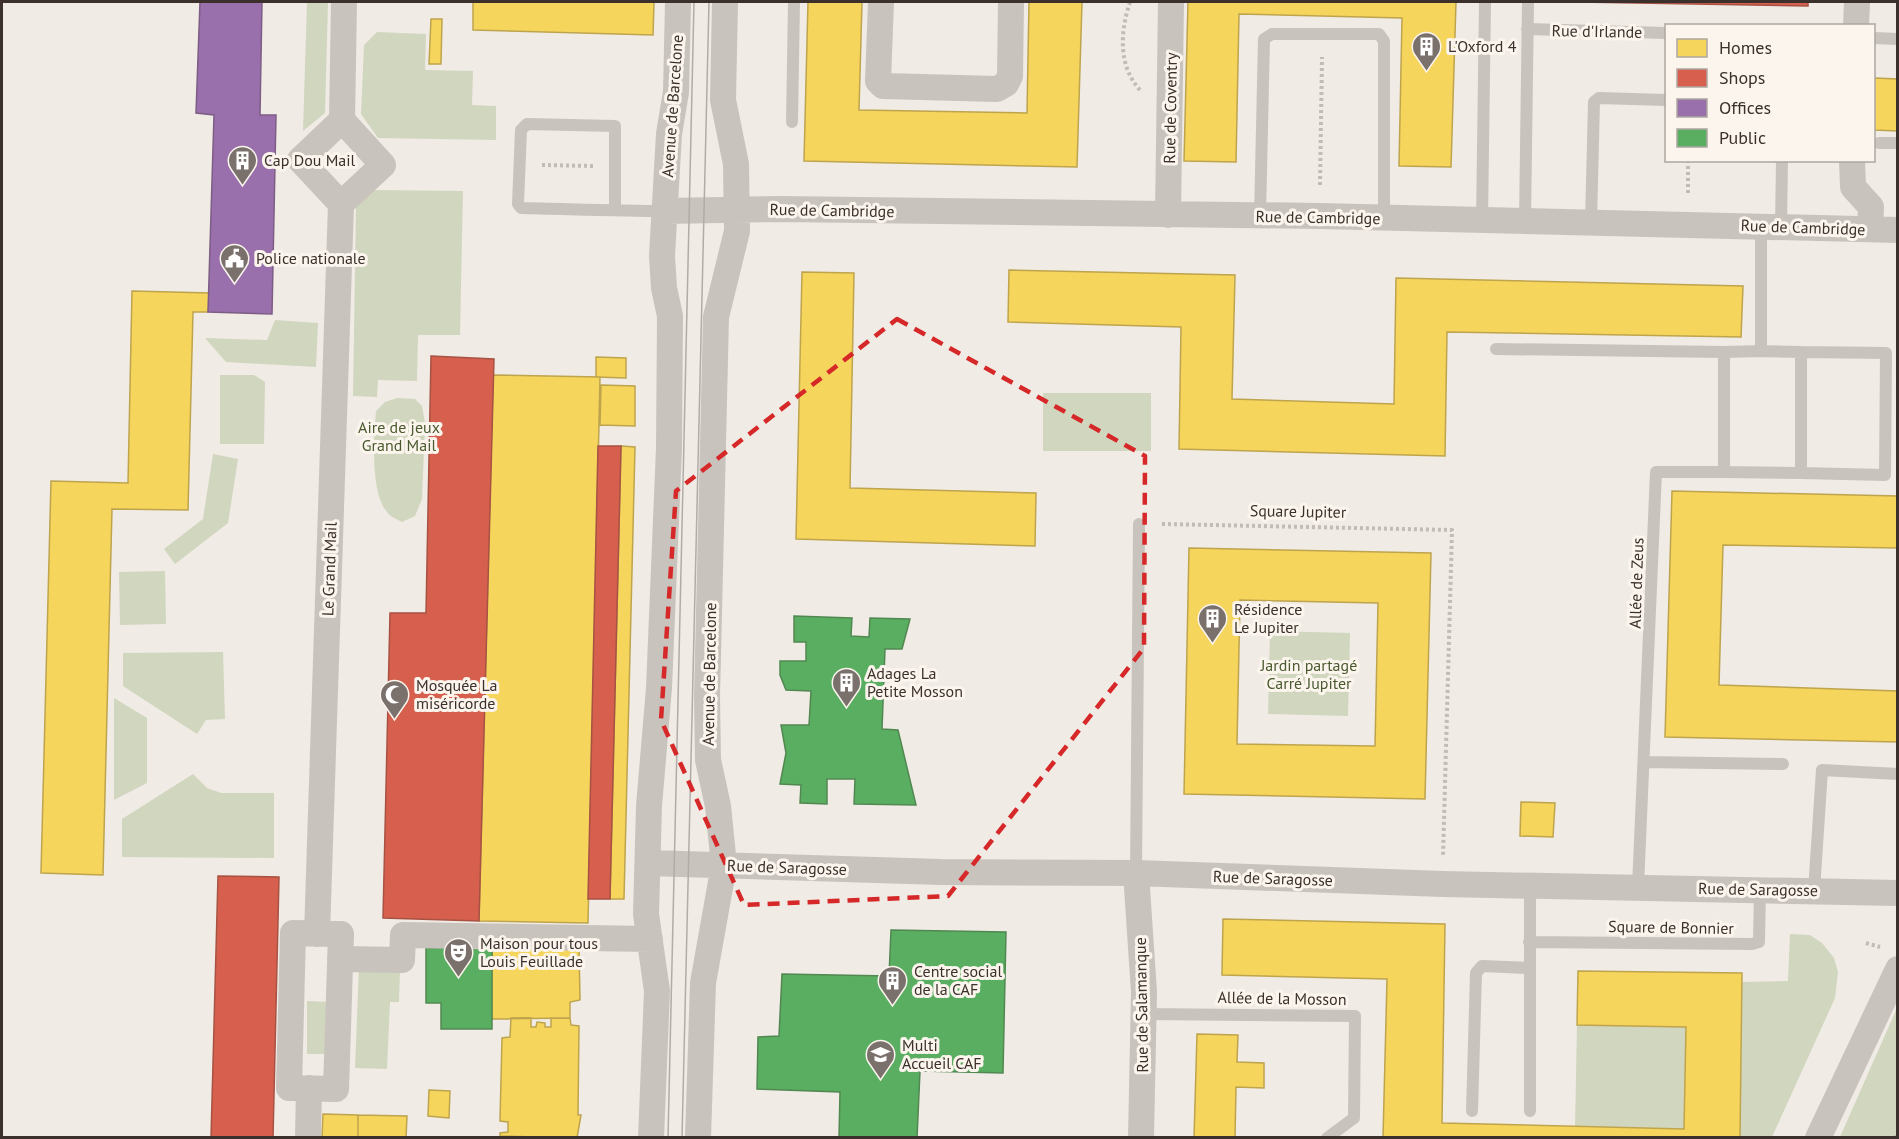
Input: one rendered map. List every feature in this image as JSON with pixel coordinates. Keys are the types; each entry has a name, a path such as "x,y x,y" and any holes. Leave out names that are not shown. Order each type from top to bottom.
{"street":[{"path":"342,120 300,160 341,204 383,165 342,120 344,2"},
{"name":"Avenue de Barcelone","path":"651,1137 657,991 646,914 649,806 659,688 669,448 670,316 664,288 662,256 669,134 676,92 678,2"},
{"name":"Avenue de Barcelone","path":"698,1137 702,983 724,865 718,806 708,760 707,697 716,317 729,271 737,231 738,209 736,164 723,100 726,2"},
{"path":"881,2 878,81 883,86 997,89 1006,84 1010,76 1011,2"},
{"name":"Rue de Coventry","path":"1168,215 1171,2"},
{"path":"1856,24 1857,2"},
{"path":"1852,162 1853,187 1871,207 1870,229"},
{"name":"Le Grand Mail","path":"317,934 341,204"},
{"path":"665,210 738,209"},
{"name":"Rue de Cambridge","path":"738,209 1384,218 1898,230"},
{"name":"Rue de Saragosse","path":"648,863 941,872 1136,873 1443,884 1638,886 1898,893"},
{"name":"Rue de Salamanque","path":"1136,873 1144,1014 1141,1137"},
{"path":"293,933 317,934 341,934 336,1089 289,1088 293,933"},
{"path":"340,959 402,960 403,935 650,939"},
{"path":"1818,1137 1898,969"},
{"path":"308,1137 309,1088"}],"lane":[{"path":"792,122 794,2"},
{"path":"1482,221 1485,2"},
{"path":"1525,221 1528,2"},
{"name":"Rue d'Irlande","path":"1527,29 1665,33"},
{"path":"1260,216 1264,39 1272,34 1379,34 1384,41 1384,218"},
{"path":"1875,38 1898,39"},
{"path":"1590,222 1594,102 1599,98 1665,100"},
{"path":"615,210 615,126 527,124 521,130 519,204 521,208 615,210 665,210"},
{"path":"1879,142 1898,143"},
{"path":"1761,351 1771,226 1782,162"},
{"name":"Allée de Zeus","path":"1496,349 1886,353 1885,475 1656,472 1638,886"},
{"path":"1724,352 1724,472"},
{"path":"1801,352 1801,473"},
{"path":"1136,873 1139,524"},
{"path":"1645,762 1783,764"},
{"path":"1814,891 1822,770 1898,774"},
{"path":"1530,884 1530,1111"},
{"name":"Square de Bonnier","path":"1529,942 1752,944 1760,942 1760,889"},
{"path":"1472,1111 1476,973 1482,966 1529,968"},
{"name":"Allée de la Mosson","path":"1144,1014 1355,1016 1354,1118 1327,1137"}],"path":[{"path":"1130,2 1121,35 1129,78 1142,92 1171,95"},
{"path":"1320,185 1322,34"},
{"path":"1688,162 1688,193"},
{"name":"Square Jupiter","path":"1139,524 1452,530 1443,884"},
{"path":"1895,1137 1898,1133"}],"highlighted area":[{"path":"897,319 1145,456 1144,648 948,896 744,905 661,720 676,491"}],"green space":[{"path":"307,2 328,2 325,113 303,131"},
{"path":"377,32 426,34 425,70 473,71 472,105 496,106 496,140 378,138 361,114 364,45"},
{"path":"373,190 463,191 460,335 418,335 417,381 378,380 377,397 353,396 356,207"},
{"path":"275,320 318,323 316,367 226,362 205,338 267,340"},
{"path":"220,375 254,375 265,382 264,444 220,444"},
{"path":"1043,393 1151,393 1151,451 1043,451"},
{"name":"Aire de jeux Grand Mail","path":"397,398 415,399 422,406 425,423 422,499 415,516 402,522 390,515 382,503 374,463 376,411 385,402"},
{"path":"213,454 238,459 228,523 175,564 164,549 203,519"},
{"path":"165,571 166,624 120,625 119,572"},
{"name":"Jardin partagé Carré Jupiter","path":"1270,631 1350,633 1348,716 1268,714"},
{"path":"223,652 225,719 206,720 197,734 123,686 123,653"},
{"path":"114,698 147,718 147,783 114,800"},
{"path":"193,774 207,788 221,793 274,793 274,858 122,857 122,819"},
{"path":"1790,934 1810,935 1822,943 1834,958 1838,972 1835,998 1772,1137 1740,1138 1742,982 1788,981"},
{"path":"359,967 400,969 399,1002 390,1002 387,1069 355,1068"},
{"path":"307,1001 329,1002 328,1054 307,1054"},
{"path":"1897,1008 1897,1137 1840,1137"},
{"path":"1577,1025 1686,1027 1684,1129 1575,1127"}],"building: Homes":[{"path":"473,2 654,2 653,35 473,30"},
{"path":"808,2 862,2 859,110 1027,113 1029,2 1082,2 1077,167 804,161"},
{"name":"L'Oxford 4","path":"1188,2 1456,2 1451,167 1399,166 1402,18 1239,14 1236,162 1184,161"},
{"path":"431,19 442,19 441,64 429,64"},
{"path":"1875,78 1898,79 1898,131 1875,130"},
{"path":"1009,270 1235,275 1232,399 1394,404 1396,278 1743,286 1741,337 1447,332 1445,456 1179,449 1181,327 1008,322"},
{"path":"802,272 854,273 850,488 1036,493 1035,546 796,539"},
{"path":"132,291 210,293 208,312 193,312 188,510 112,509 103,875 41,873 51,481 128,483"},
{"path":"596,357 626,358 626,378 596,377"},
{"path":"493,375 600,377 588,923 479,921"},
{"path":"601,385 635,386 635,426 600,425"},
{"path":"621,446 635,447 624,899 610,899"},
{"path":"1672,491 1898,496 1898,548 1723,545 1719,685 1898,691 1898,742 1665,737"},
{"name":"Résidence Le Jupiter","path":"1189,548 1431,553 1425,799 1184,794","holes":["1240,600 1378,603 1375,746 1237,744"]},
{"path":"1521,802 1555,803 1553,837 1520,836"},
{"path":"1223,919 1445,924 1442,1123 1684,1129 1686,1027 1577,1025 1578,971 1742,973 1740,1138 1383,1138 1387,979 1222,975"},
{"path":"579,947 580,1000 570,1002 570,1018 492,1019 492,948"},
{"path":"511,1018 531,1018 531,1027 536,1027 537,1022 545,1023 545,1027 551,1027 551,1018 570,1018 571,1025 579,1026 578,1115 581,1115 577,1138 500,1136 500,1133 508,1132 508,1122 500,1121 502,1038 510,1037"},
{"path":"1197,1034 1238,1035 1237,1062 1264,1063 1264,1088 1236,1087 1235,1138 1194,1138"},
{"path":"429,1090 450,1091 449,1118 428,1116"},
{"path":"323,1114 358,1115 358,1138 322,1138"},
{"path":"358,1115 407,1116 406,1138 358,1138"}],"building: Shops":[{"path":"1578,2 1808,2 1808,6"},
{"path":"431,356 494,359 479,921 383,918 390,613 426,613"},
{"path":"598,446 621,446 610,899 588,899"},
{"path":"218,876 279,877 273,1138 211,1138"}],"building: Offices":[{"name":"Cap Dou Mail","path":"200,2 262,2 260,115 276,115 272,314 208,312 214,115 196,113"}],"building: Public":[{"name":"Adages La Petite Mosson","path":"794,616 852,618 851,636 869,637 870,618 910,619 902,649 885,649 882,729 898,730 916,805 854,804 855,779 827,779 827,804 800,803 801,785 780,784 786,753 781,725 809,725 811,691 786,690 780,675 780,661 806,661 806,642 794,642"},
{"name":"Centre social de la CAF","path":"891,930 1006,932 1003,1073 920,1071 917,1138 839,1138 840,1092 757,1089 758,1037 779,1036 782,974 889,976"},
{"name":"Maison pour tous Louis Feuillade","path":"426,948 492,948 492,1029 441,1029 441,1003 426,1003"}],"tram line":[{"path":"668,1138 694,2"},
{"path":"682,1138 709,2"}],"place":[{"name":"L'Oxford 4","path":"1427,72"},
{"name":"Cap Dou Mail","path":"243,186"},
{"name":"Police nationale","path":"235,284"},
{"name":"Résidence Le Jupiter","path":"1213,644"},
{"name":"Adages La Petite Mosson","path":"846,708"},
{"name":"Mosquée La miséricorde","path":"395,720"},
{"name":"Maison pour tous Louis Feuillade","path":"459,978"},
{"name":"Centre social de la CAF","path":"893,1006"},
{"name":"Multi Accueil CAF","path":"881,1080"}]}
